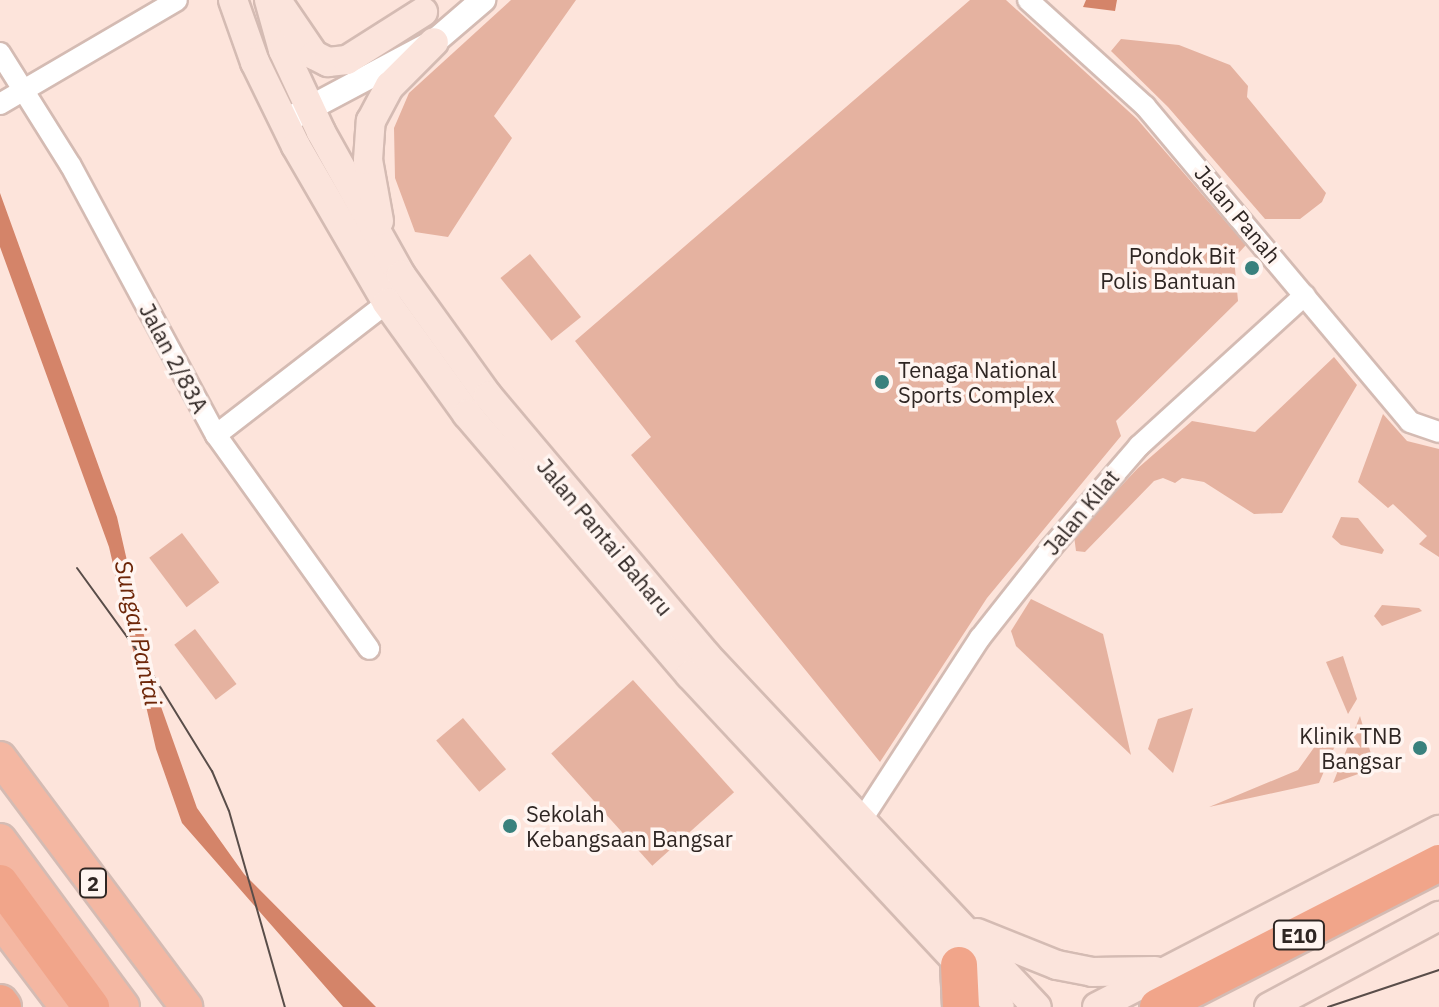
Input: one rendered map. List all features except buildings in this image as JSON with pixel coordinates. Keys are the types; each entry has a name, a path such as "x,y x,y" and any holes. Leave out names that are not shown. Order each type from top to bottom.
{"highway":[{"name":"2","path":"0,758 186,1007"},
{"name":"2","path":"0,840 123,1007"},
{"name":"E10","path":"1134,1001 1439,863"},
{"path":"0,883 91,1007"},
{"name":"E10","path":"1208,1007 1439,886"},
{"path":"0,920 66,1007"},
{"path":"959,965 961,1007"}],"main road":[{"name":"Jalan Pantai Baharu","path":"233,0 296,115 387,303 510,470 580,552 1000,1007"},
{"name":"Jalan Pantai Baharu","path":"269,0 296,115 488,396 600,534 706,655 863,818 1037,1007"},
{"path":"277,0 314,55 328,62 359,54 431,6"},
{"path":"382,241 368,160 371,121 390,86 434,42"},
{"path":"1097,1007 1134,1001 1164,971 1439,830"},
{"path":"1269,1007 1439,916"},
{"path":"959,922 1001,945 1057,965 1128,973 1164,971"}],"street":[{"path":"1,103 159,5 177,0"},
{"path":"296,115 434,42 483,0"},
{"name":"Jalan Panah","path":"1028,0 1061,24 1145,106 1281,264 1410,422 1439,432"},
{"name":"Jalan 2/83A","path":"0,53 25,88 216,435 369,649"},
{"name":"Jalan Kilat","path":"863,818 1004,604 1111,477 1305,295"},
{"path":"216,435 387,303"}],"shaded area":[{"path":"511,0 576,0 494,116 512,138 448,237 415,232 395,178 394,128 409,93"},
{"name":"Tenaga National Sports Complex","path":"970,0 1006,0 1137,119 1246,245 1234,258 1238,301 1116,421 1121,436 987,598 880,762 631,455 651,437 575,341"},
{"path":"1121,39 1179,45 1230,65 1248,86 1247,97 1326,193 1322,202 1300,219 1265,219 1168,107 1111,51"},
{"path":"530,254 581,317 551,341 500,278"},
{"path":"1334,357 1357,385 1282,513 1254,514 1204,482 1182,478 1175,483 1163,478 1154,481 1085,552 1076,551 1074,536 1138,468 1192,421 1255,432"},
{"path":"1383,414 1407,441 1439,449 1439,557 1419,544 1427,536 1393,504 1388,508 1358,482"},
{"path":"1341,517 1358,518 1384,550 1382,554 1341,545 1332,537"},
{"path":"182,533 219,583 187,607 149,558"},
{"path":"1031,599 1103,634 1131,755 1016,646 1011,631"},
{"path":"1382,605 1419,608 1422,611 1382,626 1374,616"},
{"path":"195,629 237,684 216,700 174,645"},
{"path":"1343,656 1357,699 1348,714 1326,662"},
{"path":"633,680 734,792 652,866 551,754"},
{"path":"1193,708 1173,773 1148,749 1158,719"},
{"path":"1360,716 1375,768 1333,783"},
{"path":"463,718 506,769 479,792 436,740"},
{"path":"1328,728 1337,741 1319,783 1209,807 1298,770"}],"water":[{"path":"1086,0 1117,0 1115,11 1083,7"},
{"name":"Sungai Pantai","path":"0,193 117,517 159,701 197,808 244,874 376,1007 343,1007 182,823 156,749 109,547 0,247"}],"tram line":[{"path":"77,568 143,659 212,771 229,811 285,1007"},
{"path":"1328,1007 1439,970"}],"place":[{"name":"Pondok Bit Polis Bantuan","path":"1252,268"},
{"name":"Tenaga National Sports Complex","path":"882,382"},
{"name":"Klinik TNB Bangsar","path":"1420,748"},
{"name":"Sekolah Kebangsaan Bangsar","path":"510,826"}]}
